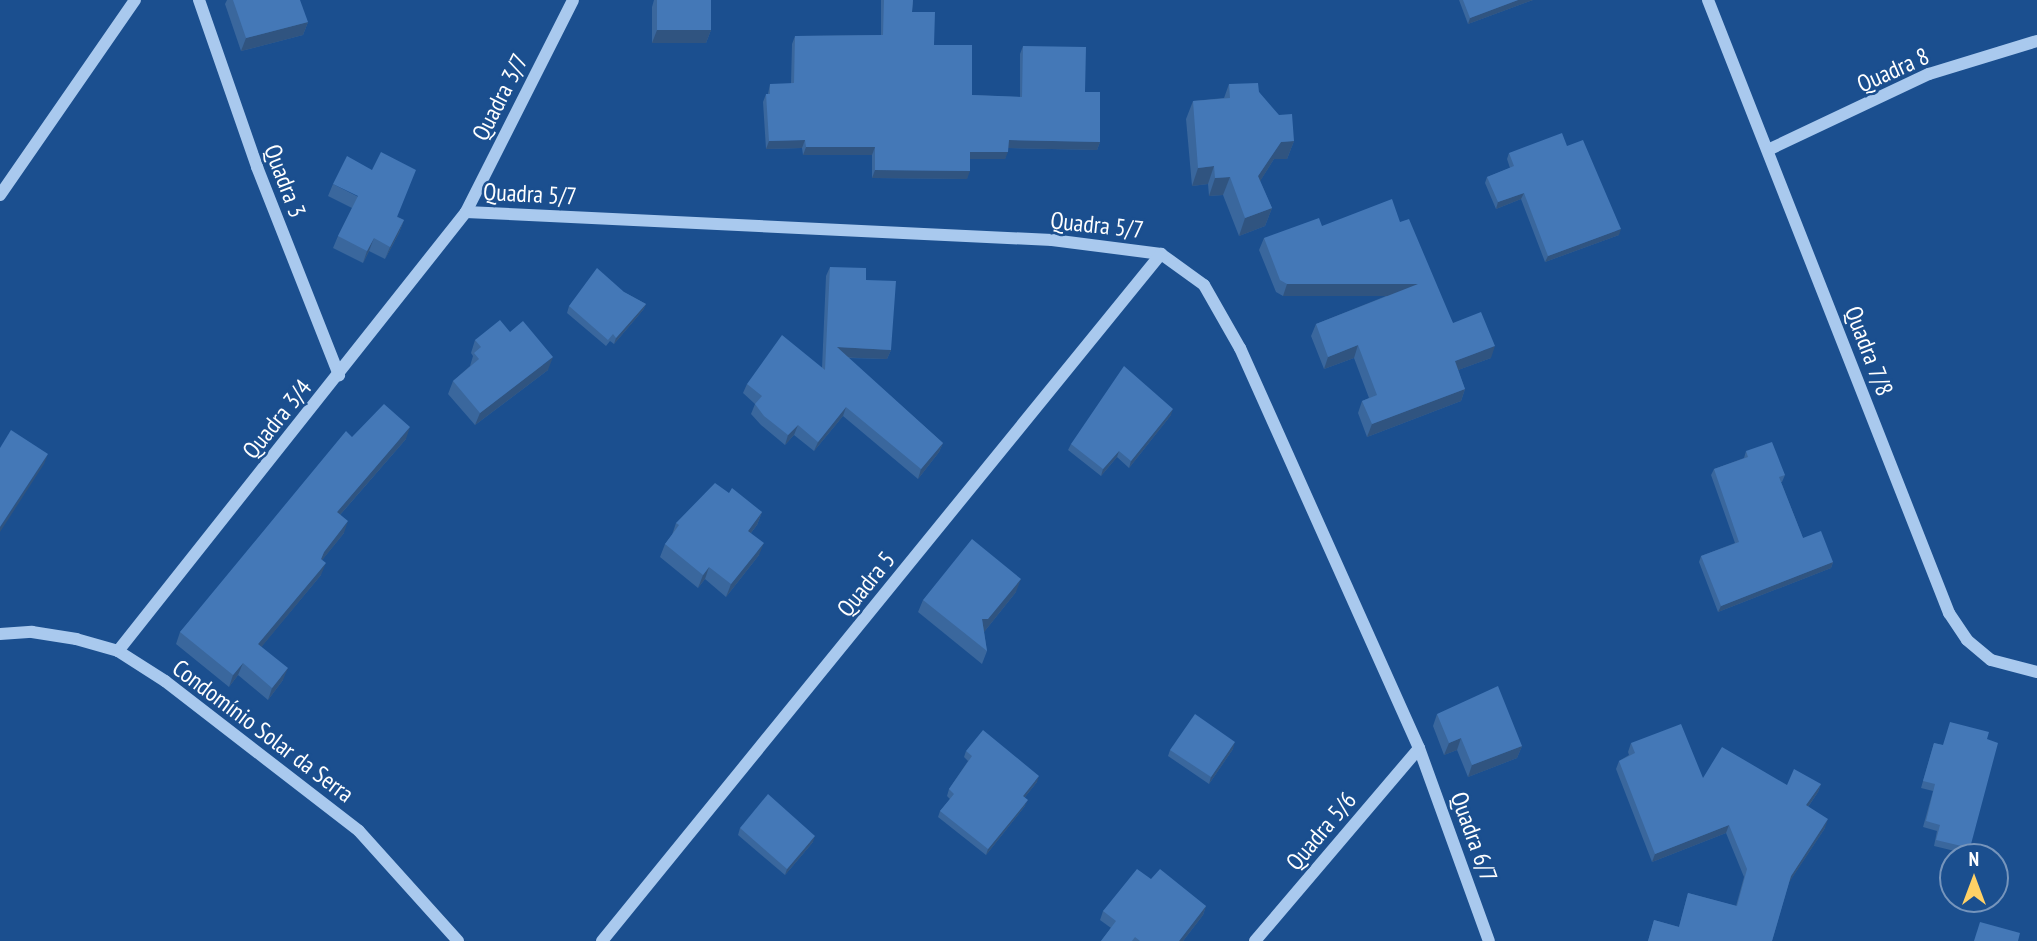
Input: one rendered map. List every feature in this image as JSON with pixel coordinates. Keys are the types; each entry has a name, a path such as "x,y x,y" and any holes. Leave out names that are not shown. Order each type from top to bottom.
{"street":[{"path":"0,195 135,0"},
{"name":"Quadra 3","path":"199,0 257,167 339,375"},
{"name":"Quadra 3/7","path":"466,212 573,0"},
{"name":"Quadra 7/8","path":"1708,0 1770,149 1949,613 1967,640 1991,660 2037,672"},
{"name":"Quadra 8","path":"1770,149 1930,75 2037,41"},
{"name":"Quadra 3/4","path":"118,651 466,212"},
{"name":"Quadra 5/7","path":"466,212 1052,240 1161,254 1204,285 1240,348 1419,748"},
{"name":"Quadra 5","path":"602,941 1161,254"},
{"name":"Condomínio Solar da Serra","path":"0,634 32,632 118,651 165,681 359,831 457,941"},
{"name":"Quadra 5/6","path":"1255,941 1419,748"},
{"name":"Quadra 6/7","path":"1419,748 1489,941"}],"building":[{"path":"233,0 300,0 308,22 246,38"},
{"path":"657,0 711,0 711,30 657,30"},
{"path":"884,0 913,0 912,12 935,12 934,45 972,45 972,95 1022,97 1023,46 1086,47 1085,92 1100,92 1100,142 1009,140 1008,152 970,152 970,171 875,170 875,147 806,147 805,140 769,141 766,94 770,94 770,84 794,83 795,36 883,35"},
{"path":"1463,0 1518,0 1470,18"},
{"path":"1258,83 1259,92 1279,115 1292,114 1294,141 1281,142 1258,176 1272,208 1245,218 1230,177 1215,178 1214,166 1198,168 1193,101 1230,98 1229,84"},
{"path":"1562,133 1567,146 1583,140 1621,229 1548,256 1524,193 1498,202 1487,177 1514,166 1509,153"},
{"path":"381,152 416,170 397,217 404,220 390,247 374,238 367,251 338,236 358,196 333,184 347,156 372,170"},
{"path":"1392,199 1400,222 1409,219 1453,323 1481,312 1495,346 1455,361 1465,389 1372,424 1362,401 1377,395 1358,345 1328,357 1316,324 1418,284 1287,284 1280,280 1264,238 1319,218 1322,226"},
{"path":"830,267 866,268 866,280 896,281 891,350 837,347 943,443 921,469 846,407 818,442 798,425 788,435 764,416 755,404 762,396 747,384 782,335 825,370"},
{"path":"597,268 624,292 646,304 616,338 613,334 608,340 569,306"},
{"path":"500,320 510,332 523,321 553,357 480,413 453,381 479,359 474,353 481,347 475,340"},
{"path":"1124,366 1173,409 1131,461 1119,451 1103,469 1071,444"},
{"path":"384,404 410,427 337,512 348,521 324,552 321,559 326,563 258,644 288,668 272,688 243,663 233,675 180,632 346,431 352,437"},
{"path":"11,430 48,454 0,527 0,448"},
{"path":"1772,442 1785,475 1779,477 1803,538 1821,531 1833,562 1721,606 1701,556 1739,542 1714,469 1748,457 1746,451"},
{"path":"715,483 729,493 732,488 762,512 748,531 764,543 731,584 709,567 703,575 665,544 679,525 676,523"},
{"path":"972,539 1021,579 988,619 982,619 987,651 923,600"},
{"path":"1498,686 1522,746 1472,765 1461,738 1449,743 1437,714"},
{"path":"1195,714 1235,742 1211,777 1170,750"},
{"path":"1950,722 1989,732 1987,739 1998,743 1971,843 1936,840 1940,825 1926,821 1935,784 1923,781 1934,743 1943,745"},
{"path":"1681,724 1703,778 1722,747 1787,785 1794,769 1821,784 1806,805 1828,819 1791,876 1772,941 1648,941 1654,920 1679,927 1688,893 1737,906 1747,869 1729,825 1655,854 1619,761 1635,753 1631,743"},
{"path":"983,730 1039,776 1023,796 1028,800 988,849 940,811 954,794 949,789 972,756 966,751"},
{"path":"768,794 815,836 787,869 740,828"},
{"path":"1137,869 1151,879 1160,869 1206,906 1179,941 1140,941 1135,937 1132,941 1101,941 1116,921 1103,911"},
{"path":"1980,922 2020,933 2018,941 1974,941"}]}
